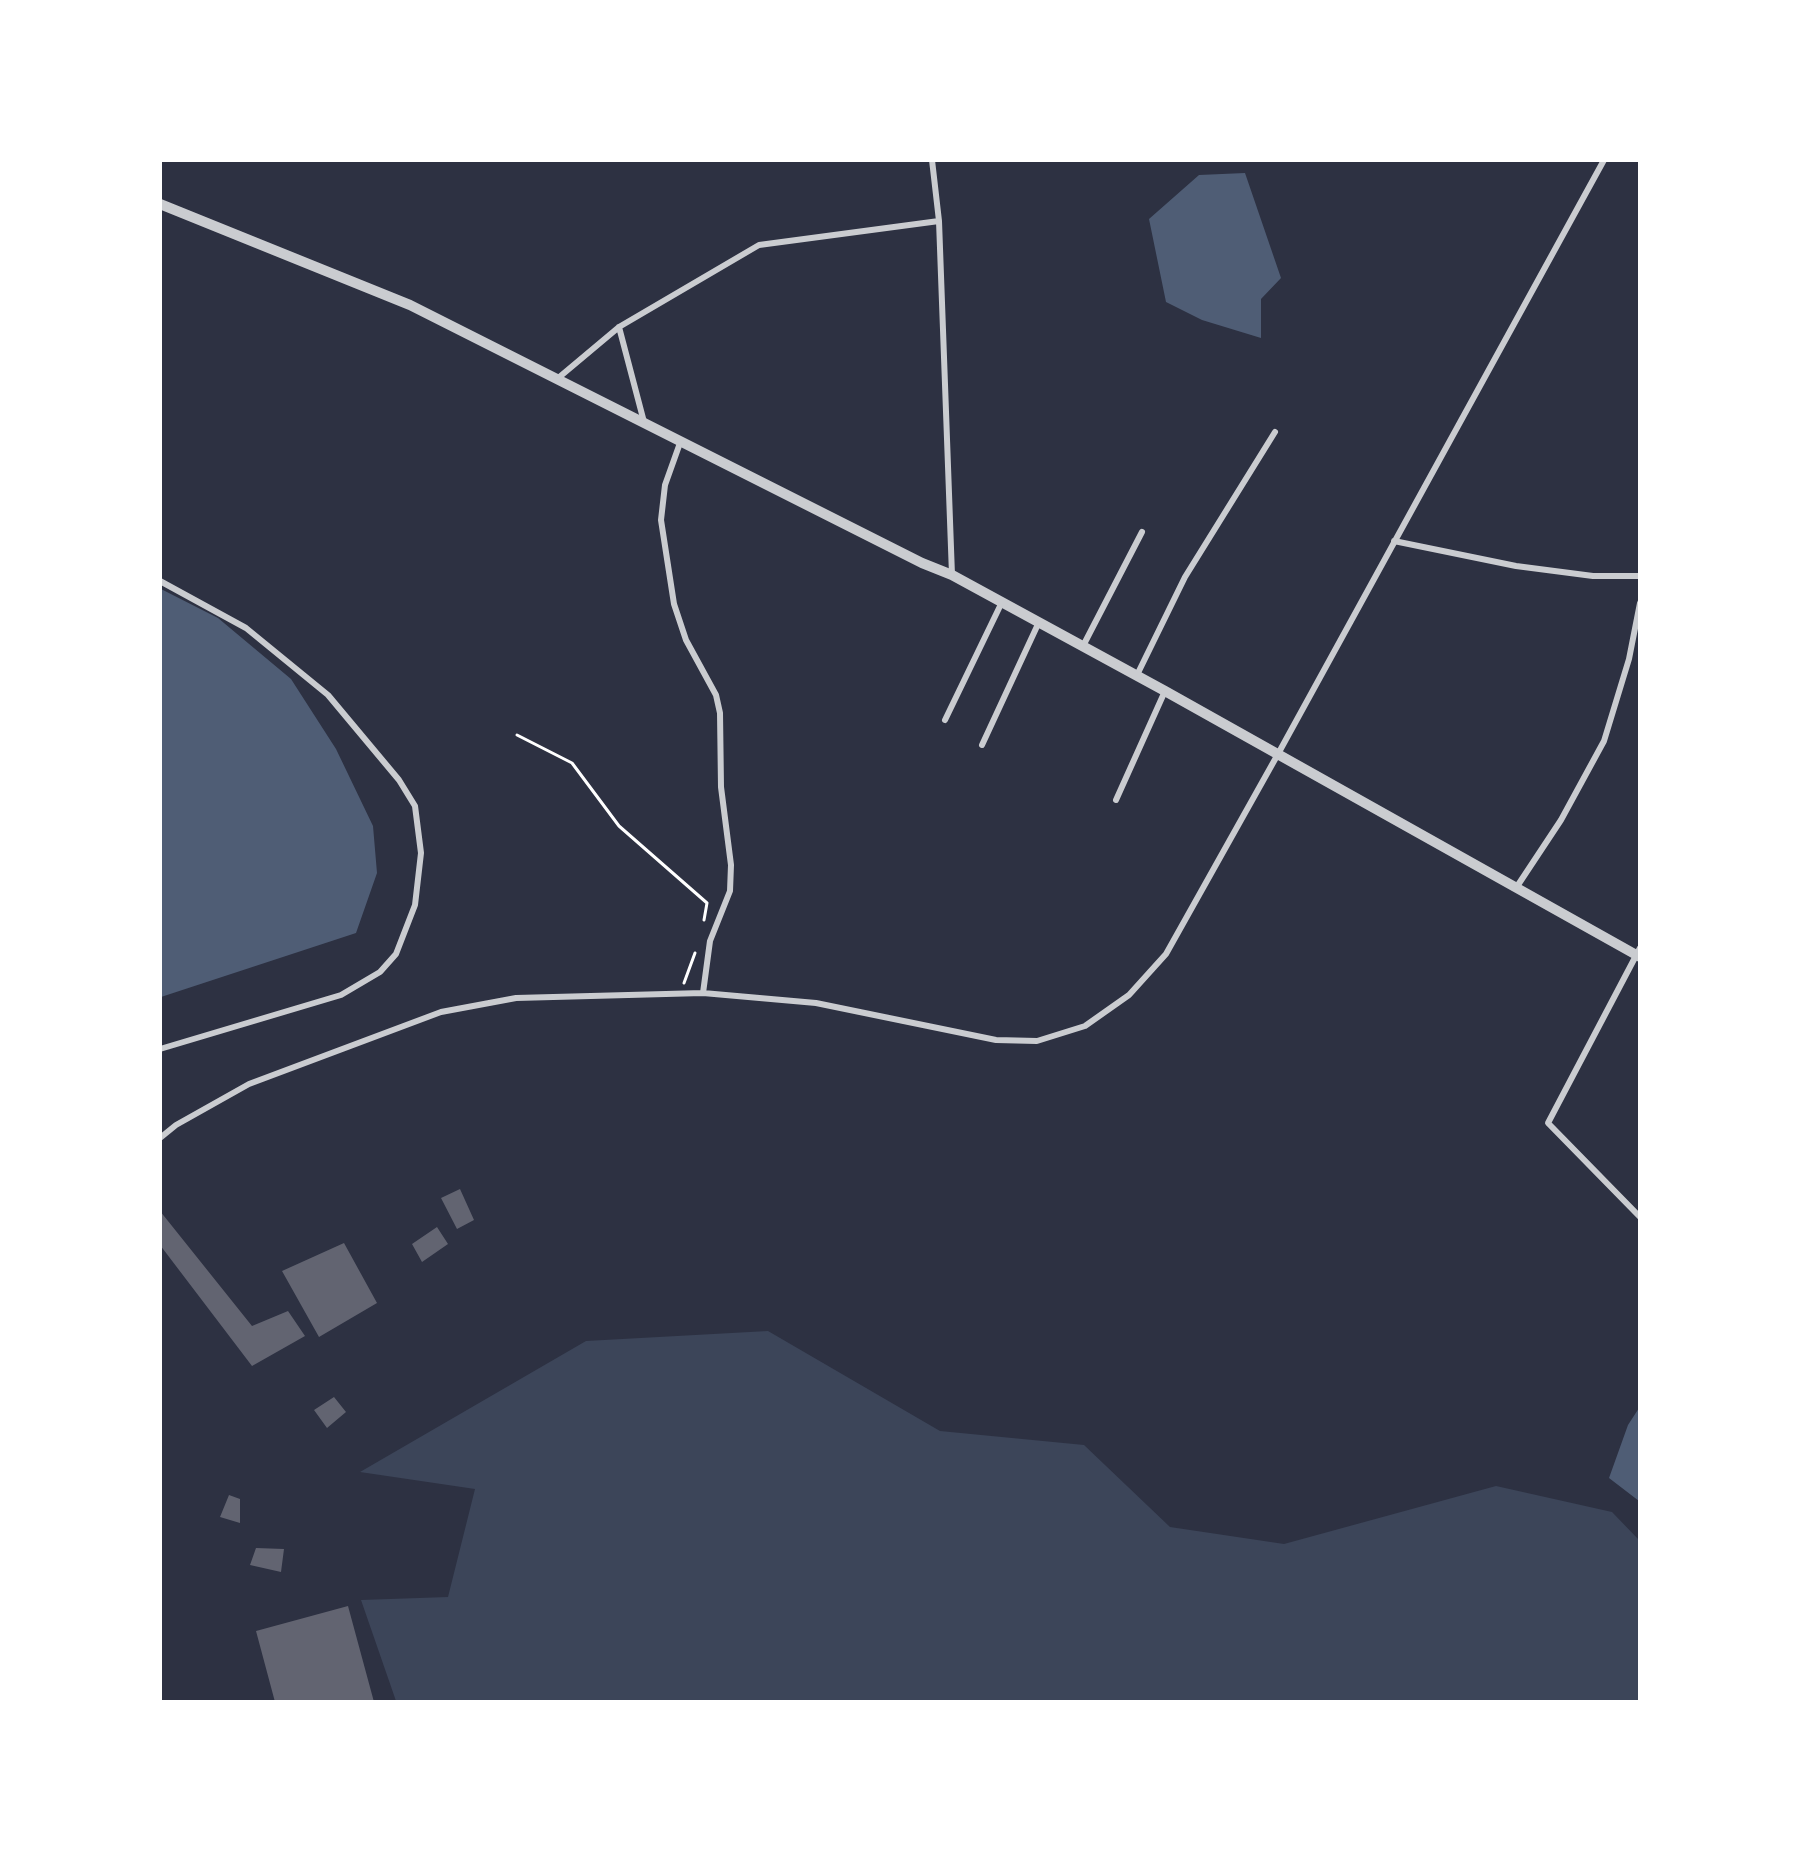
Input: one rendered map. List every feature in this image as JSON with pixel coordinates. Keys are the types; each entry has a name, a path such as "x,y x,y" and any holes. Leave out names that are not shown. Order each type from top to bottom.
{"street":[{"path":"932,160 939,220 952,575"},
{"path":"160,1138 176,1125 249,1084 441,1012 516,998 704,993 816,1003 996,1040 1036,1041 1085,1026 1129,995 1166,954 1604,160"},
{"path":"160,204 410,305 645,423 680,443 922,563 952,575 1137,675 1516,888 1638,953 1548,1123 1640,1217"},
{"path":"556,379 619,327 759,245 939,220"},
{"path":"619,327 645,423"},
{"path":"1137,675 1185,577 1275,432"},
{"path":"680,443 665,485 661,520 674,604 686,640 716,695 720,713 721,787 731,865 730,891 710,941 704,993"},
{"path":"1083,646 1142,532"},
{"path":"1394,541 1527,567 1593,576 1640,576"},
{"path":"160,581 246,628 328,695 399,780 415,806 421,853 415,905 396,954 380,972 341,995 160,1049"},
{"path":"945,720 1002,602"},
{"path":"1516,888 1561,820 1604,741 1629,658 1640,603"},
{"path":"982,745 1039,622"},
{"path":"1116,800 1165,691"}],"path":[{"path":"518,735 572,763 619,826 707,903 704,922"},
{"path":"680,993 695,952"}],"shaded area":[{"path":"1245,173 1281,278 1261,299 1261,338 1202,320 1166,302 1149,219 1199,175"},
{"path":"161,589 218,618 291,679 336,749 373,826 377,873 356,933 161,997"},
{"path":"768,1331 940,1431 1084,1445 1170,1527 1284,1544 1496,1486 1612,1512 1639,1540 1639,1701 396,1701 361,1600 448,1597 475,1489 360,1472 586,1341"},
{"path":"1639,1408 1639,1501 1609,1478 1628,1425"}],"building":[{"path":"460,1189 474,1220 457,1229 441,1198"},
{"path":"160,1211 252,1326 288,1311 305,1336 252,1366 160,1245"},
{"path":"437,1227 448,1244 422,1262 412,1244"},
{"path":"344,1243 377,1303 319,1337 282,1271"},
{"path":"334,1397 346,1412 327,1428 314,1410"},
{"path":"229,1495 240,1499 240,1523 220,1517"},
{"path":"256,1548 284,1549 281,1572 250,1565"},
{"path":"348,1606 374,1702 275,1702 256,1631"}]}
